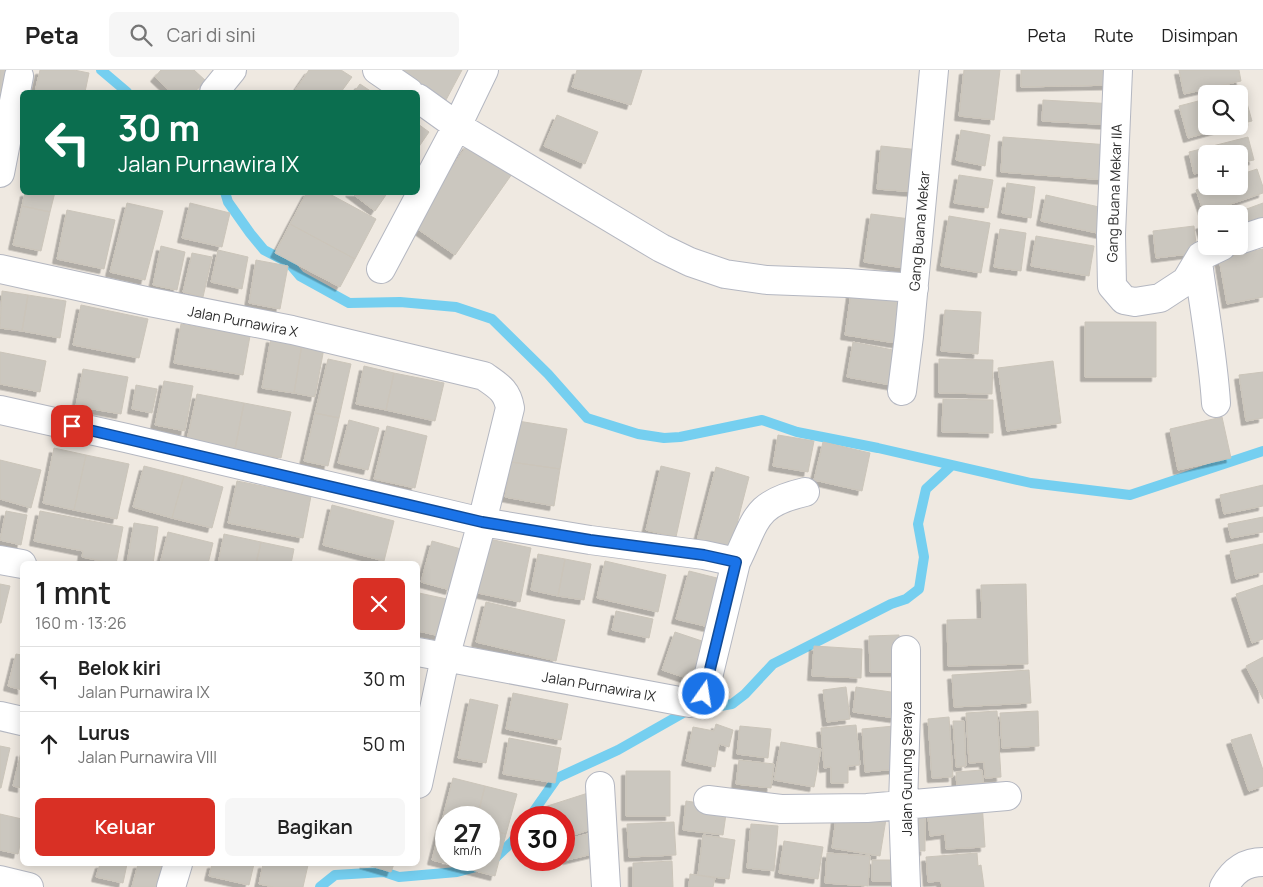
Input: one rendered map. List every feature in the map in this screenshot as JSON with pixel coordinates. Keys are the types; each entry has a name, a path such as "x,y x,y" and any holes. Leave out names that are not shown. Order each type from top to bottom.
{"street":[{"path":"216,90 232,70"},
{"path":"377,70 406,90"},
{"path":"381,269 457,126 484,70"},
{"name":"Gang Buana Mekar","path":"902,391 914,288 934,70"},
{"name":"Gang Buana Mekar IIA","path":"1118,70 1111,234 1112,286 1124,300 1135,302 1160,298 1186,281 1198,262"},
{"path":"1,156 19,76"},
{"path":"420,99 457,126 661,248 690,262 726,274 767,280 914,288"},
{"path":"1248,237 1263,232"},
{"path":"1203,255 1198,262 1213,362 1216,404"},
{"name":"Jalan Purnawira X","path":"0,270 292,330 484,376 508,396 510,408 482,522"},
{"path":"0,410 145,442 482,522 590,540 704,555 736,562"},
{"name":"Jalan Purnawira IX","path":"445,658 690,703 698,701 704,694 736,562 746,537 765,507 786,496 805,492"},
{"path":"420,775 445,658 482,522"},
{"path":"0,560 20,564"},
{"name":"Jalan Gunung Seraya","path":"906,650 903,804 906,887"},
{"path":"420,652 445,658"},
{"path":"0,716 20,721"},
{"path":"600,786 606,887"},
{"path":"708,800 780,808 867,808 1007,796"},
{"path":"1224,887 1232,874 1244,865 1263,862"},
{"path":"171,887 177,866"},
{"path":"0,880 29,887"}],"building":[{"path":"0,70 15,70 10,95 0,93"},
{"path":"40,70 74,70 89,73 85,90 35,90"},
{"path":"161,70 194,70 206,81 196,90 169,90 155,77"},
{"path":"309,70 341,70 352,77 342,90 295,90"},
{"path":"388,70 462,70 446,100"},
{"path":"577,70 642,70 631,105 572,87"},
{"path":"964,70 1000,70 994,120 959,116"},
{"path":"1021,70 1117,70 1117,85 1021,87"},
{"path":"1179,70 1239,70 1241,81 1223,85 1198,85 1198,91 1184,94"},
{"path":"360,84 369,90 356,90"},
{"path":"1043,100 1115,104 1114,125 1042,121"},
{"path":"1198,101 1199,135 1188,138 1179,106"},
{"path":"1248,107 1252,121 1248,122"},
{"path":"557,115 598,132 585,164 544,146"},
{"path":"420,125 429,132 420,145"},
{"path":"961,130 990,135 985,166 956,160"},
{"path":"1003,137 1109,145 1106,180 1001,172"},
{"path":"1248,137 1254,160 1248,161 1248,145 1217,145"},
{"path":"468,144 512,174 455,255 412,225"},
{"path":"881,146 920,150 915,192 877,189"},
{"path":"1198,150 1198,173 1194,174 1189,152"},
{"path":"1257,169 1263,193 1228,205 1201,205 1196,190 1198,189 1198,195 1248,195 1248,172"},
{"path":"959,175 993,180 988,208 954,203"},
{"path":"1007,183 1035,187 1031,218 1002,213"},
{"path":"24,195 54,195 50,212 22,206"},
{"path":"305,195 332,195 376,219 355,259 290,224"},
{"path":"354,195 386,195 375,211"},
{"path":"1046,195 1108,209 1102,234 1041,221"},
{"path":"127,203 163,211 145,280 110,272"},
{"path":"190,203 230,213 222,247 182,238"},
{"path":"1263,203 1263,227 1248,233 1248,208"},
{"path":"22,206 50,212 41,251 13,245"},
{"path":"67,210 115,220 104,269 57,259"},
{"path":"871,214 918,220 911,269 864,262"},
{"path":"949,216 990,223 981,273 941,266"},
{"path":"290,224 355,259 340,287 275,253"},
{"path":"1194,226 1197,253 1156,258 1153,231"},
{"path":"1000,229 1026,233 1021,271 994,267"},
{"path":"1036,236 1094,246 1089,276 1031,266"},
{"path":"161,246 185,252 177,290 153,285"},
{"path":"1263,249 1263,297 1227,304 1219,258 1248,255 1248,252"},
{"path":"218,250 248,257 242,289 211,282"},
{"path":"192,253 212,257 203,297 183,292"},
{"path":"256,260 288,266 280,309 249,303"},
{"path":"2,291 28,295 22,331 0,328"},
{"path":"851,293 909,302 902,344 845,335"},
{"path":"28,295 66,301 60,338 22,331"},
{"path":"81,305 148,319 139,358 73,345"},
{"path":"945,310 981,312 978,354 941,351"},
{"path":"1085,322 1156,322 1156,377 1085,377"},
{"path":"181,324 250,336 243,375 174,363"},
{"path":"271,338 302,344 294,393 262,388"},
{"path":"853,342 903,352 896,386 847,377"},
{"path":"302,344 324,348 315,397 294,393"},
{"path":"0,352 46,361 40,392 0,384"},
{"path":"328,359 351,364 339,418 315,413"},
{"path":"939,359 993,360 992,394 939,393"},
{"path":"1053,361 1061,423 1007,431 998,368"},
{"path":"364,366 394,373 386,410 356,404"},
{"path":"83,369 128,377 121,414 76,406"},
{"path":"1263,372 1263,418 1246,421 1239,375"},
{"path":"394,373 444,383 435,421 386,410"},
{"path":"164,381 193,386 185,431 155,425"},
{"path":"136,385 157,389 152,413 132,409"},
{"path":"197,394 244,403 235,449 187,440"},
{"path":"943,399 993,400 993,433 942,432"},
{"path":"244,403 291,412 281,458 235,449"},
{"path":"315,413 339,418 328,466 304,461"},
{"path":"1222,417 1231,458 1178,470 1170,429"},
{"path":"349,420 379,428 368,470 338,463"},
{"path":"518,421 567,429 560,469 511,462"},
{"path":"387,426 427,436 415,488 374,479"},
{"path":"778,435 814,441 808,472 773,466"},
{"path":"823,442 870,453 862,491 814,480"},
{"path":"54,448 86,455 74,510 43,503"},
{"path":"86,455 129,464 117,519 74,510"},
{"path":"0,460 41,470 31,508 0,499"},
{"path":"511,462 560,469 554,506 505,497"},
{"path":"144,466 184,476 172,518 133,507"},
{"path":"661,466 690,473 676,537 646,530"},
{"path":"716,467 749,477 730,551 697,541"},
{"path":"184,476 223,487 212,528 172,518"},
{"path":"237,481 311,496 303,538 228,523"},
{"path":"1263,485 1263,506 1224,514 1220,495"},
{"path":"332,505 394,521 384,561 323,545"},
{"path":"6,511 27,515 21,545 0,540"},
{"path":"40,511 123,527 117,561 101,561 82,557 83,551 34,541"},
{"path":"1263,517 1263,532 1231,538 1228,524"},
{"path":"134,523 158,527 153,561 127,561"},
{"path":"168,532 213,543 209,561 161,561"},
{"path":"224,534 261,542 257,561 219,561"},
{"path":"489,539 531,548 520,602 478,593"},
{"path":"432,541 461,549 450,590 421,582"},
{"path":"261,542 294,549 292,561 257,561"},
{"path":"1263,544 1263,572 1236,579 1230,551"},
{"path":"538,554 565,559 558,596 531,590"},
{"path":"565,559 591,564 584,600 558,596"},
{"path":"605,561 666,575 658,612 597,598"},
{"path":"689,571 725,580 713,628 676,619"},
{"path":"0,584 10,586 1,623 0,623"},
{"path":"1026,584 1028,664 948,666 947,620 982,619 981,585"},
{"path":"1263,585 1263,639 1252,643 1236,594"},
{"path":"420,593 447,599 440,636 420,631"},
{"path":"486,602 565,620 556,661 476,642"},
{"path":"616,611 653,619 649,638 612,630"},
{"path":"675,632 705,642 692,680 662,670"},
{"path":"899,635 900,672 870,672 869,636"},
{"path":"814,646 862,649 861,678 812,676"},
{"path":"16,654 20,655 20,689 8,686"},
{"path":"1263,657 1263,699 1246,666"},
{"path":"1029,670 1031,703 954,707 952,675"},
{"path":"846,687 850,719 827,722 823,690"},
{"path":"856,687 898,693 895,718 853,712"},
{"path":"513,693 568,704 561,740 506,729"},
{"path":"470,699 498,705 486,763 458,758"},
{"path":"997,711 1001,777 985,778 984,762 969,763 966,713"},
{"path":"1038,711 1039,746 1002,748 1000,713"},
{"path":"949,717 953,777 932,778 928,719"},
{"path":"953,721 964,721 966,766 956,767"},
{"path":"716,724 733,730 729,747 719,744 715,767 686,761 693,727 714,731"},
{"path":"856,725 860,765 848,766 848,783 831,783 831,767 824,768 821,728"},
{"path":"740,726 771,729 768,758 737,754"},
{"path":"894,726 898,769 865,772 862,729"},
{"path":"1251,734 1263,770 1263,786 1249,791 1231,740"},
{"path":"509,738 561,748 555,783 503,774"},
{"path":"781,742 821,749 814,787 774,780"},
{"path":"0,746 10,748 1,788 0,788"},
{"path":"20,756 20,788 13,786"},
{"path":"739,760 774,764 771,788 736,784"},
{"path":"982,770 984,789 957,790 956,772"},
{"path":"626,771 670,771 670,816 626,816"},
{"path":"453,778 485,786 480,806 446,806"},
{"path":"485,786 517,794 514,806 510,806 510,819 506,834 500,832 500,806 480,806"},
{"path":"588,793 598,827 575,834 575,806 547,806"},
{"path":"686,801 727,807 723,835 683,830"},
{"path":"982,802 985,847 946,849 945,834 930,836 927,808"},
{"path":"907,808 925,808 925,851 906,850"},
{"path":"837,811 886,819 880,856 832,848"},
{"path":"0,814 20,819 18,854 0,850"},
{"path":"674,822 676,855 629,857 627,824"},
{"path":"751,824 778,826 774,871 747,868"},
{"path":"500,832 506,834 500,857"},
{"path":"596,832 601,852 575,858 575,837"},
{"path":"703,835 735,840 729,879 698,875"},
{"path":"784,841 823,847 818,879 779,873"},
{"path":"435,848 435,861 432,860"},
{"path":"827,853 870,856 868,886 825,883"},
{"path":"977,853 978,866 981,865 984,887 942,887 941,881 928,882 926,857"},
{"path":"872,860 898,860 898,881 872,881"},
{"path":"672,861 673,887 633,887 633,863"},
{"path":"99,866 127,866 123,883 96,877"},
{"path":"137,866 162,866 157,887 132,887"},
{"path":"212,866 254,866 249,885 209,876"},
{"path":"263,866 308,866 303,887 274,887 259,884"},
{"path":"371,866 393,866 391,872"},
{"path":"476,871 496,871 495,876"},
{"path":"690,874 715,878 713,887 689,887"}],"waterway":[{"path":"101,70 125,90"},
{"path":"226,195 228,202 264,250 289,263 300,276 349,303 400,302 456,307 492,319 548,374 587,418 638,434 664,438 680,437 762,420 797,432 878,448 1031,483 1130,495 1263,451"},
{"path":"537,806 557,778 618,750 685,712 732,704 745,694 773,664 891,604 906,599 919,589 924,557 918,524 926,489 951,466"},
{"path":"500,853 510,844"},
{"path":"320,887 335,875 384,872 399,877 461,871"}],"route":[{"path":"72,426 482,522 590,540 704,555 736,562 704,694"}]}
